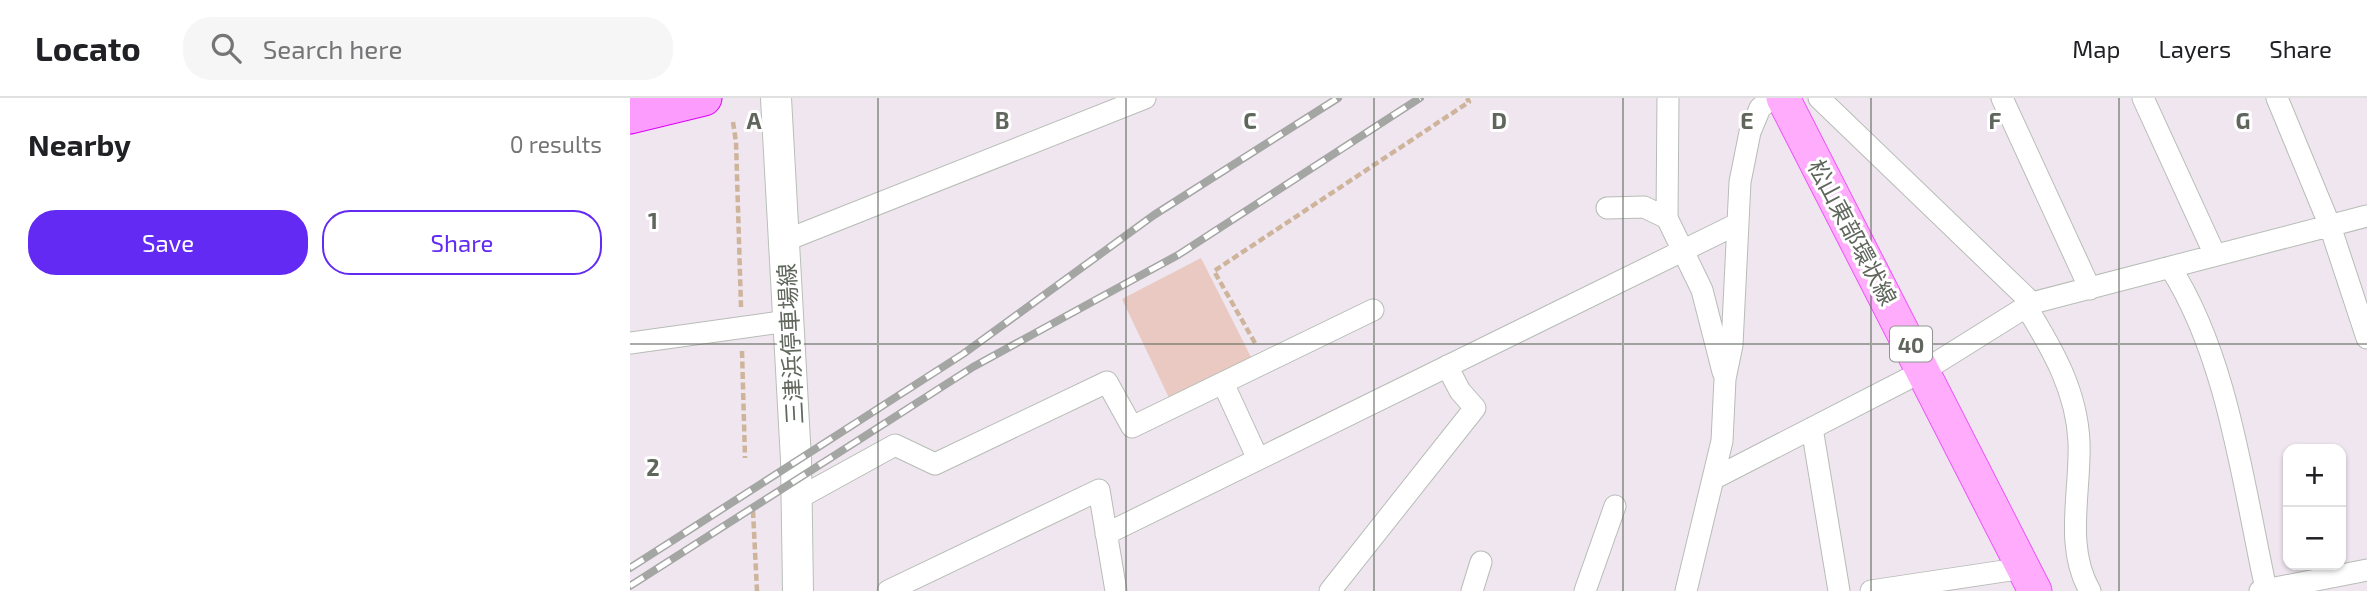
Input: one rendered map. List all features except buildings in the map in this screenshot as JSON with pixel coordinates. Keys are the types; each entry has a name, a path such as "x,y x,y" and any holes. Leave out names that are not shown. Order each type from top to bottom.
{"highway":[{"path":"630,116 704,98"}],"main road":[{"name":"三津浜停車場線","path":"776,98 797,499 798,591"},
{"name":"松山東部環状線","path":"1783,98 2030,579"}],"street":[{"path":"784,241 1145,98"},
{"path":"1668,98 1668,218 1685,249 1702,290 1725,379"},
{"path":"1686,591 1722,441 1725,379 1732,345 1740,182 1751,132 1760,108 1773,98"},
{"path":"1819,98 2030,305 2065,376 2075,409 2079,441 2074,503 2077,556 2090,591"},
{"path":"2002,98 2090,289"},
{"path":"2143,98 2216,255"},
{"path":"2277,98 2330,226 2367,338"},
{"path":"1607,208 1644,207 1668,218"},
{"path":"1713,479 1925,370 2030,305 2367,216"},
{"path":"1106,534 1737,224"},
{"path":"2170,267 2190,298 2225,403 2263,590 2367,570"},
{"path":"797,499 895,444 935,464 1107,382 1132,427 1373,310"},
{"path":"630,343 788,321"},
{"path":"1330,591 1475,408 1460,391 1447,366"},
{"path":"1223,383 1258,459"},
{"path":"1812,428 1839,591"},
{"path":"888,591 1099,490 1116,591"},
{"path":"1585,591 1615,506"},
{"path":"1472,591 1481,562"},
{"path":"1871,591 2030,579"}],"path":[{"path":"1266,362 1214,271 1469,102 1467,98"},
{"path":"733,122 736,142 745,458"},
{"path":"753,511 757,591"}],"shaded area":[{"path":"1201,258 1253,361 1171,402 1122,299"}],"railway":[{"path":"630,568 963,354 1154,215 1338,98"},
{"path":"630,586 973,367 1178,255 1420,98"}]}
